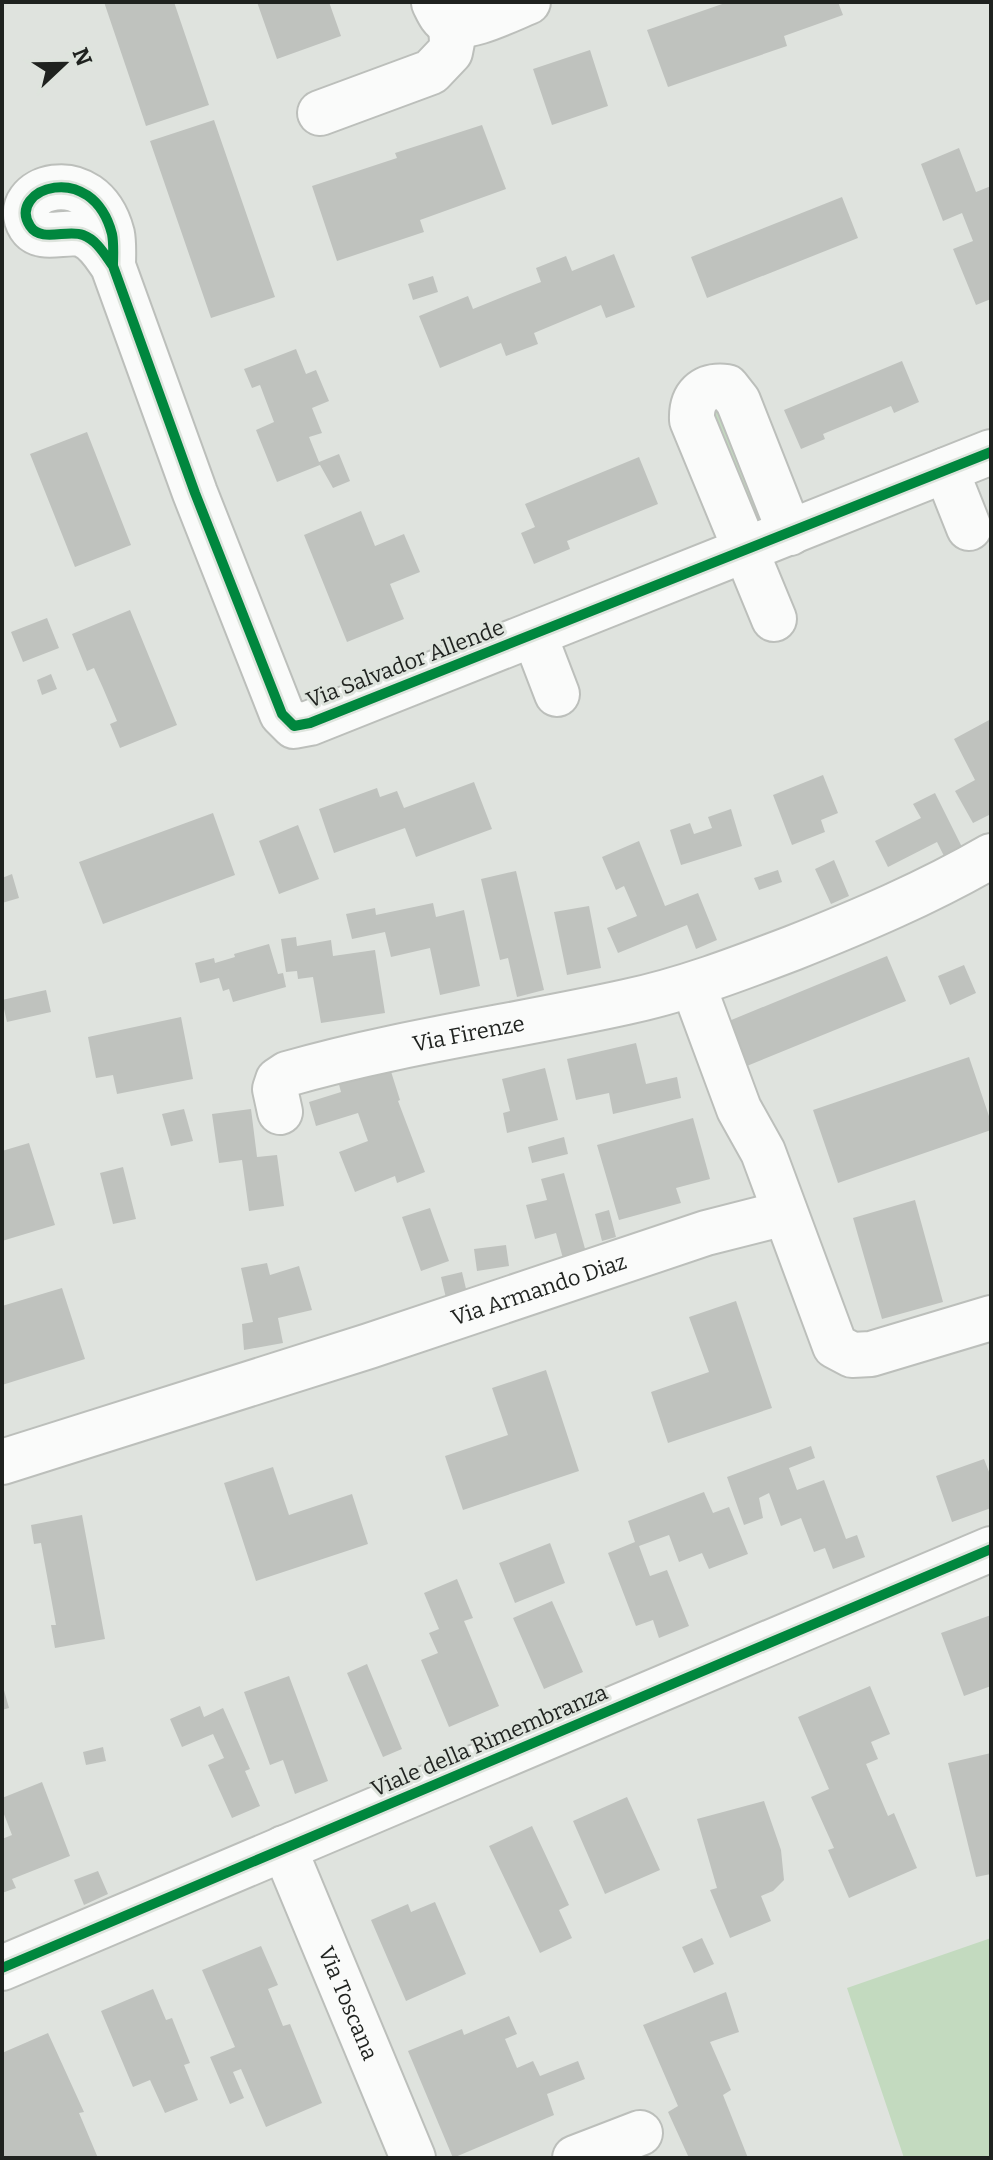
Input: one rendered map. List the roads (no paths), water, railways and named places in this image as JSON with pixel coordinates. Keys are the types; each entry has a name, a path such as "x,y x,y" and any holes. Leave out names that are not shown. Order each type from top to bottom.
{"street":[{"path":"442,13 464,26 528,2"},
{"path":"320,113 431,72 450,52 442,13"},
{"name":"Via Salvador Allende","path":"113,266 195,493 276,700 282,714 294,726 310,723 991,452"},
{"path":"774,619 692,420 691,404 698,395 718,386 727,387 738,401 790,533"},
{"path":"946,470 969,528"},
{"path":"534,634 557,694"},
{"name":"Via Firenze","path":"280,1112 275,1089 278,1080 287,1074 421,1042 627,1002 693,985 861,921 938,886 991,856"},
{"path":"693,985 739,1109 763,1152 835,1346 852,1355 871,1354 991,1318"},
{"name":"Via Armando Diaz","path":"2,1462 369,1346 691,1238 785,1213"},
{"name":"Viale della Rimembranza","path":"2,1968 991,1549"},
{"name":"Via Toscana","path":"284,1848 413,2158"},
{"path":"575,2158 639,2130"}]}
